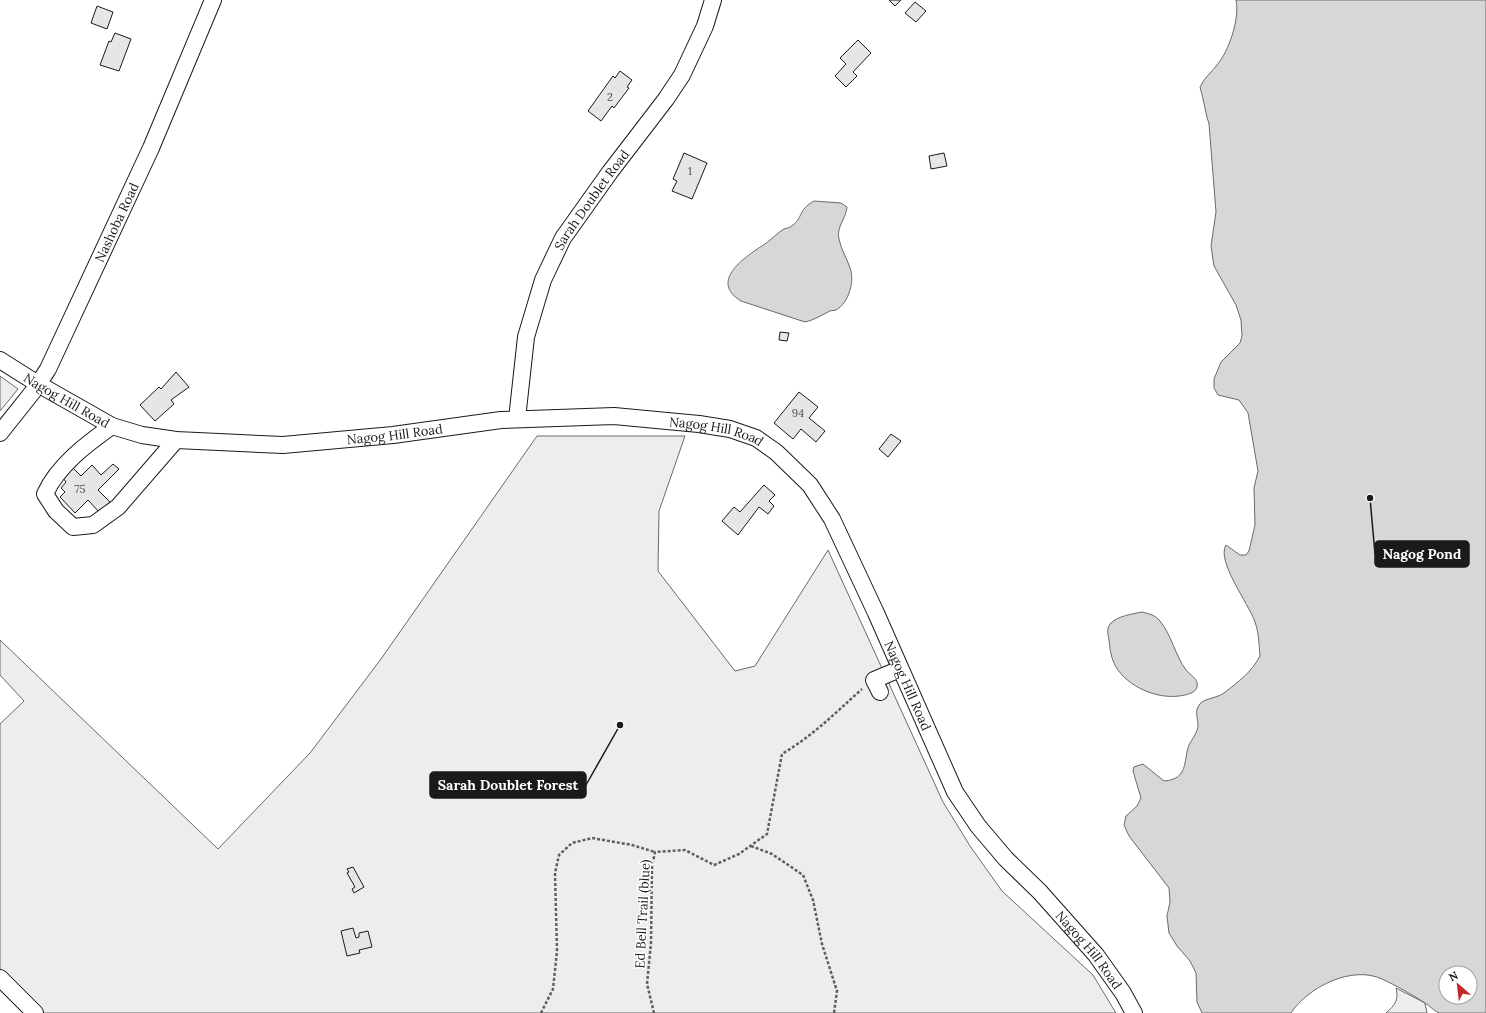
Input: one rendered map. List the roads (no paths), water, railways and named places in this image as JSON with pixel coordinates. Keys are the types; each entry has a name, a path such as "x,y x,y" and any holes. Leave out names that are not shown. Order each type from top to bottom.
{"street":[{"name":"Nashoba Road","path":"0,433 38,384 58,349 151,148 213,0"},
{"name":"Sarah Doublet Road","path":"517,419 526,337 546,273 563,238 610,172 666,99 682,75 705,26 713,0"},
{"name":"Nagog Hill Road","path":"0,360 38,384 112,426 142,435 176,440 283,445 393,435 517,419 577,417 622,417 699,424 730,430 756,438 776,452 810,485 832,519 876,612 955,792 978,826 1096,955 1123,993 1134,1013"},
{"path":"112,426 85,445 50,482 45,494 56,511 73,527 93,525 118,507 176,440"},
{"path":"877,688 874,680 900,669"},
{"path":"0,978 35,1013"}],"place":[{"name":"Nagog Pond","path":"1370,498"},
{"name":"Sarah Doublet Forest","path":"620,725"}]}
